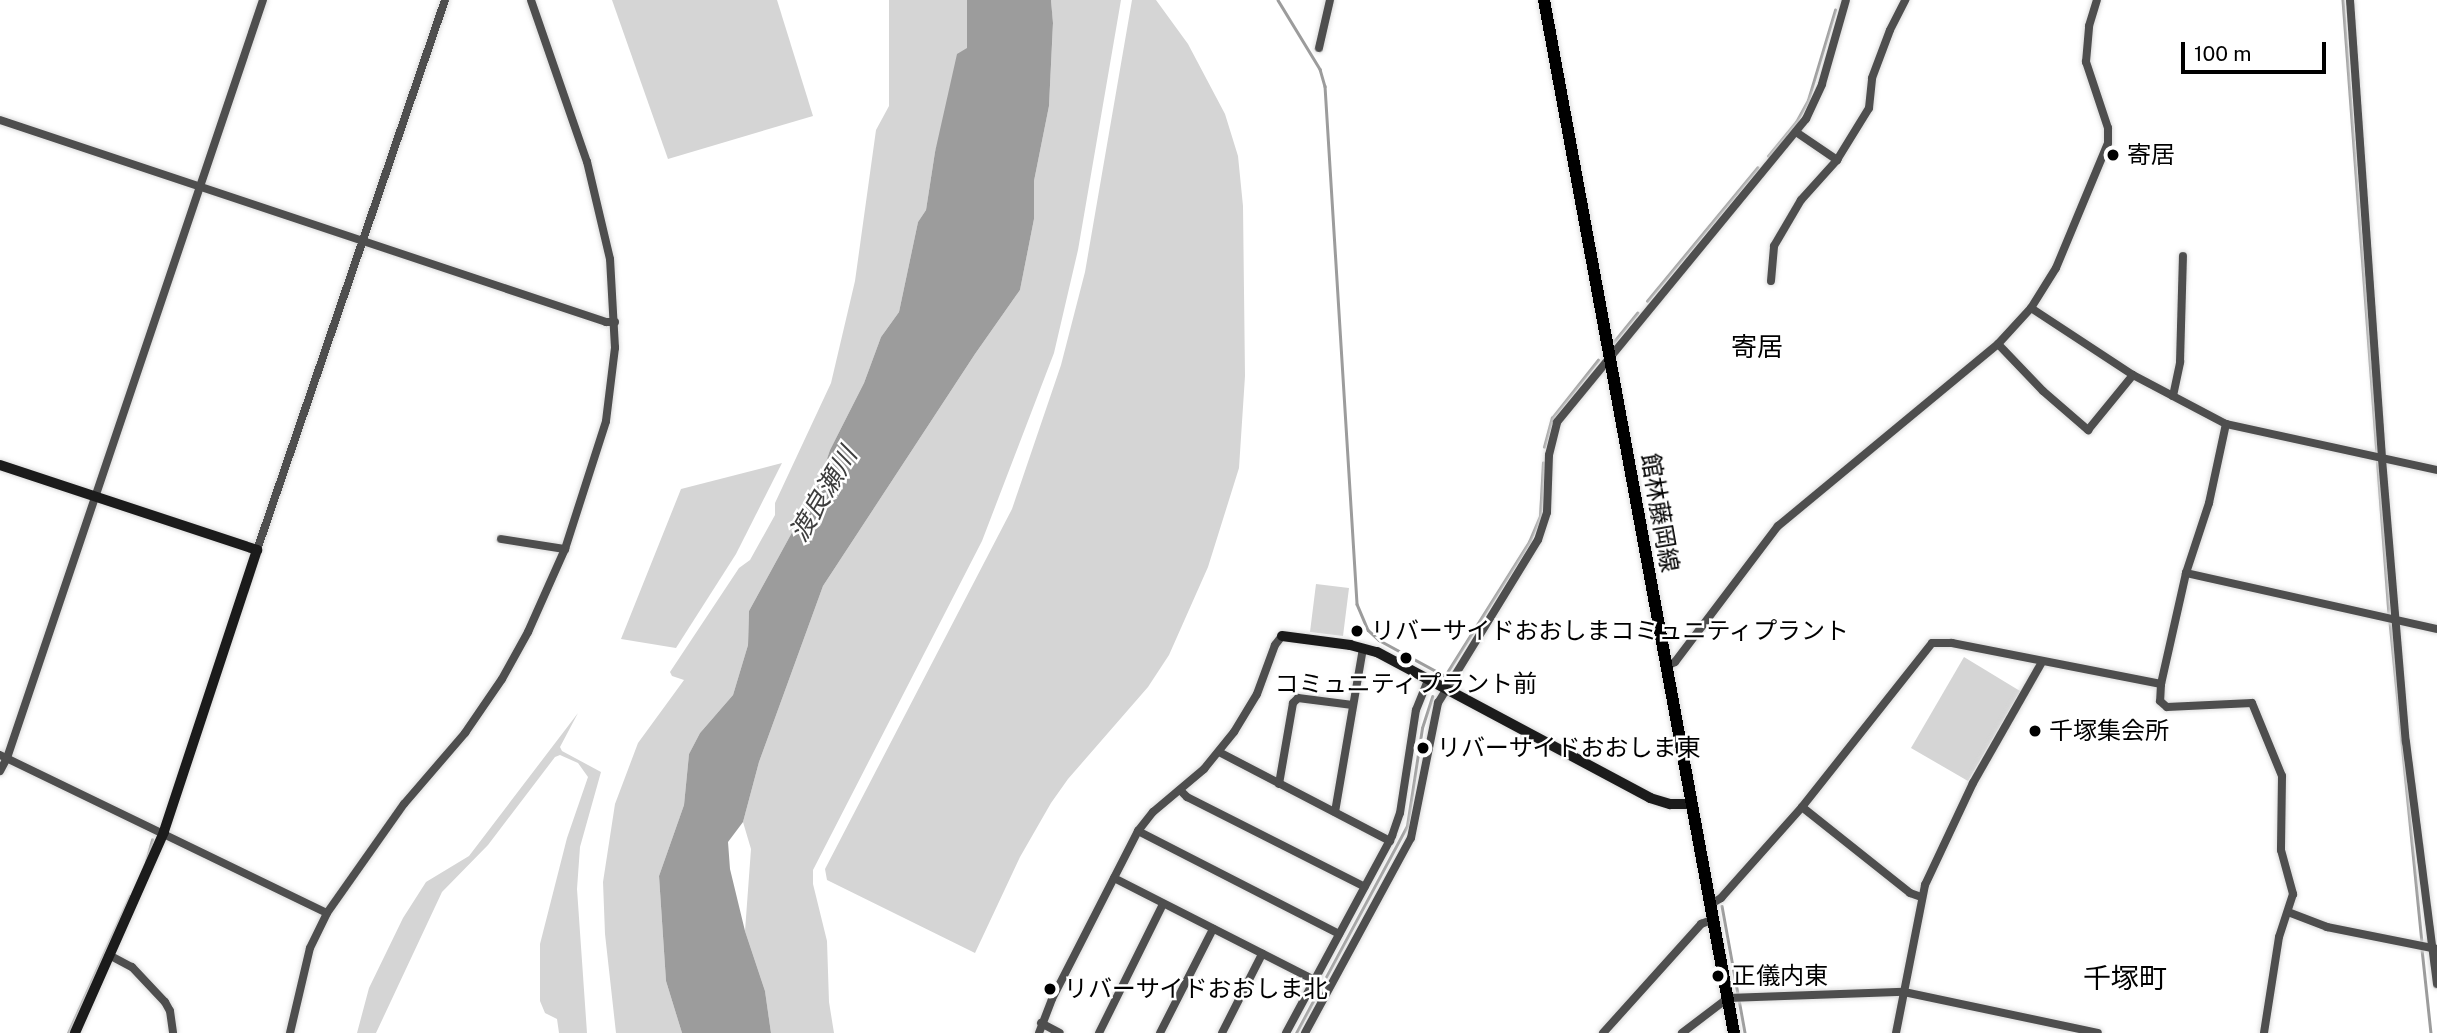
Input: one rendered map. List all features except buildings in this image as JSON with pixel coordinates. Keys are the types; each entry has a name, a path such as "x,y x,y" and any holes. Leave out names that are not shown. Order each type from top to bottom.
{"main road":[{"name":"館林藤岡線","path":"1544,0 1734,1033"}],"street":[{"path":"0,771 96,498 262,0"},
{"path":"75,1033 164,832 257,550 445,0"},
{"path":"290,1033 310,948 327,914 371,849 465,733 502,679 543,601 565,549 606,421 613,373 615,321 610,259 593,183 531,0"},
{"path":"1319,48 1330,0"},
{"path":"1305,1033 1411,838 1418,816 1434,713 1538,540 1547,512 1549,455 1557,422 1796,132 1813,106 1846,0"},
{"path":"1771,281 1774,246 1801,200 1837,160 1869,108 1872,78 1890,30 1905,0"},
{"path":"1667,666 1675,662 1778,526 1998,344 2031,308 2056,268 2108,144 2108,128 2086,62 2085,48 2097,0"},
{"path":"2350,0 2382,458 2406,742 2435,949 2437,984"},
{"path":"0,120 606,322 615,321"},
{"path":"1796,132 1837,160"},
{"path":"2173,396 2180,362 2183,256"},
{"path":"2031,308 2133,375 2227,424 2437,470"},
{"path":"1998,344 2043,391 2088,430 2133,375"},
{"path":"2227,424 2209,503 2186,573 2161,684 2160,701 2167,708 2252,703 2284,785 2280,840 2293,894 2279,937 2264,1033"},
{"path":"0,465 257,550"},
{"path":"501,539 565,549"},
{"path":"2186,573 2437,629"},
{"path":"1038,1033 1138,831 1153,812 1181,790 1219,752 1254,701 1275,645 1282,636 1363,648 1390,657 1650,798 1670,804 1691,804"},
{"path":"1711,904 1721,898 1802,807 1932,643 1952,643 2161,684"},
{"path":"1335,812 1363,648"},
{"path":"1896,1033 1921,897 1973,783 2042,662"},
{"path":"1286,1033 1390,841 1400,813 1416,709 1429,678"},
{"path":"1279,784 1293,703 1298,698 1353,705"},
{"path":"1219,752 1390,841"},
{"path":"4,756 327,914"},
{"path":"1181,790 1187,797 1365,887"},
{"path":"1802,807 1910,894 1921,897"},
{"path":"1138,831 1339,934"},
{"path":"1114,878 1314,980"},
{"path":"1099,1033 1163,904"},
{"path":"2288,912 2327,927 2435,949"},
{"path":"1603,1033 1700,924 1714,919"},
{"path":"1160,1033 1213,929"},
{"path":"1222,1033 1262,954"},
{"path":"109,955 132,967 165,1002 170,1012 173,1033"},
{"path":"1682,1033 1728,998 1904,992 2098,1033"},
{"path":"1041,1023 1060,1033"}],"shaded area":[{"path":"612,0 777,0 813,116 668,159"},
{"path":"889,0 967,0 967,49 935,152 926,210 918,222 899,312 881,337 864,383 830,450 818,485 749,611 748,645 733,695 700,733 689,754 684,805 659,876 666,981 682,1033 616,1033 605,934 603,882 615,804 638,743 684,680 672,676 670,672 739,568 750,560 775,515 775,503 831,383 855,281 876,130 889,106"},
{"path":"1051,0 1121,0 1078,250 1054,353 982,541 813,870 813,884 827,941 829,1002 834,1033 771,1033 765,991 745,931 751,849 743,822 759,762 823,586 1020,290 1034,219 1034,181 1049,106 1053,24"},
{"path":"1132,0 1156,0 1188,44 1225,114 1238,156 1243,206 1245,376 1239,468 1208,567 1169,655 1148,687 1068,779 1051,803 1020,857 975,953 827,880 825,869 1012,509 1061,365 1085,272"},
{"path":"782,463 736,554 676,648 621,639 681,489"},
{"path":"1316,584 1349,588 1343,636 1310,632"},
{"path":"1964,657 2020,691 1968,781 1911,748"},
{"path":"578,713 560,747 562,751 601,772 580,847 577,889 587,1033 559,1033 557,1019 545,1013 540,1001 540,944 567,838 588,777 578,763 560,755 555,757 488,845 442,892 376,1033 357,1033 369,988 403,918 426,882 469,856"}],"water":[{"name":"渡良瀬川","path":"967,0 1051,0 1053,23 1049,106 1034,181 1034,219 1020,290 823,586 759,762 743,822 728,842 730,869 745,931 765,991 771,1033 682,1033 666,981 659,876 684,805 689,754 700,733 733,695 748,645 749,611 818,485 830,450 864,383 881,337 899,312 918,222 926,210 935,152 957,54 967,48"}],"waterway":[{"path":"1278,0 1320,69 1325,86 1357,604 1368,630 1379,640 1445,676"},
{"path":"2343,0 2389,615"},
{"path":"1768,156 1796,122 1808,100 1835,10"},
{"path":"1647,301 1757,168"},
{"path":"1612,344 1637,313"},
{"path":"1544,447 1552,418 1598,360"},
{"path":"1443,679 1529,542 1540,516 1543,463"},
{"path":"2390,622 2422,943"},
{"path":"1326,977 1407,826 1422,728 1432,697"},
{"path":"146,861 152,840"},
{"path":"68,1033 130,896"},
{"path":"1722,906 1745,1033"},
{"path":"2422,949 2431,1033"},
{"path":"1296,1033 1318,992"}],"place":[{"name":"寄居","path":"2113,155"},
{"name":"リバーサイドおおしまコミュニティプラント","path":"1357,631"},
{"name":"コミュニティプラント前","path":"1406,658"},
{"name":"千塚集会所","path":"2035,731"},
{"name":"リバーサイドおおしま東","path":"1423,748"},
{"name":"正儀内東","path":"1718,976"},
{"name":"リバーサイドおおしま北","path":"1050,989"}],"district":[{"name":"寄居","path":"1757,347"},
{"name":"千塚町","path":"2125,978"}]}
